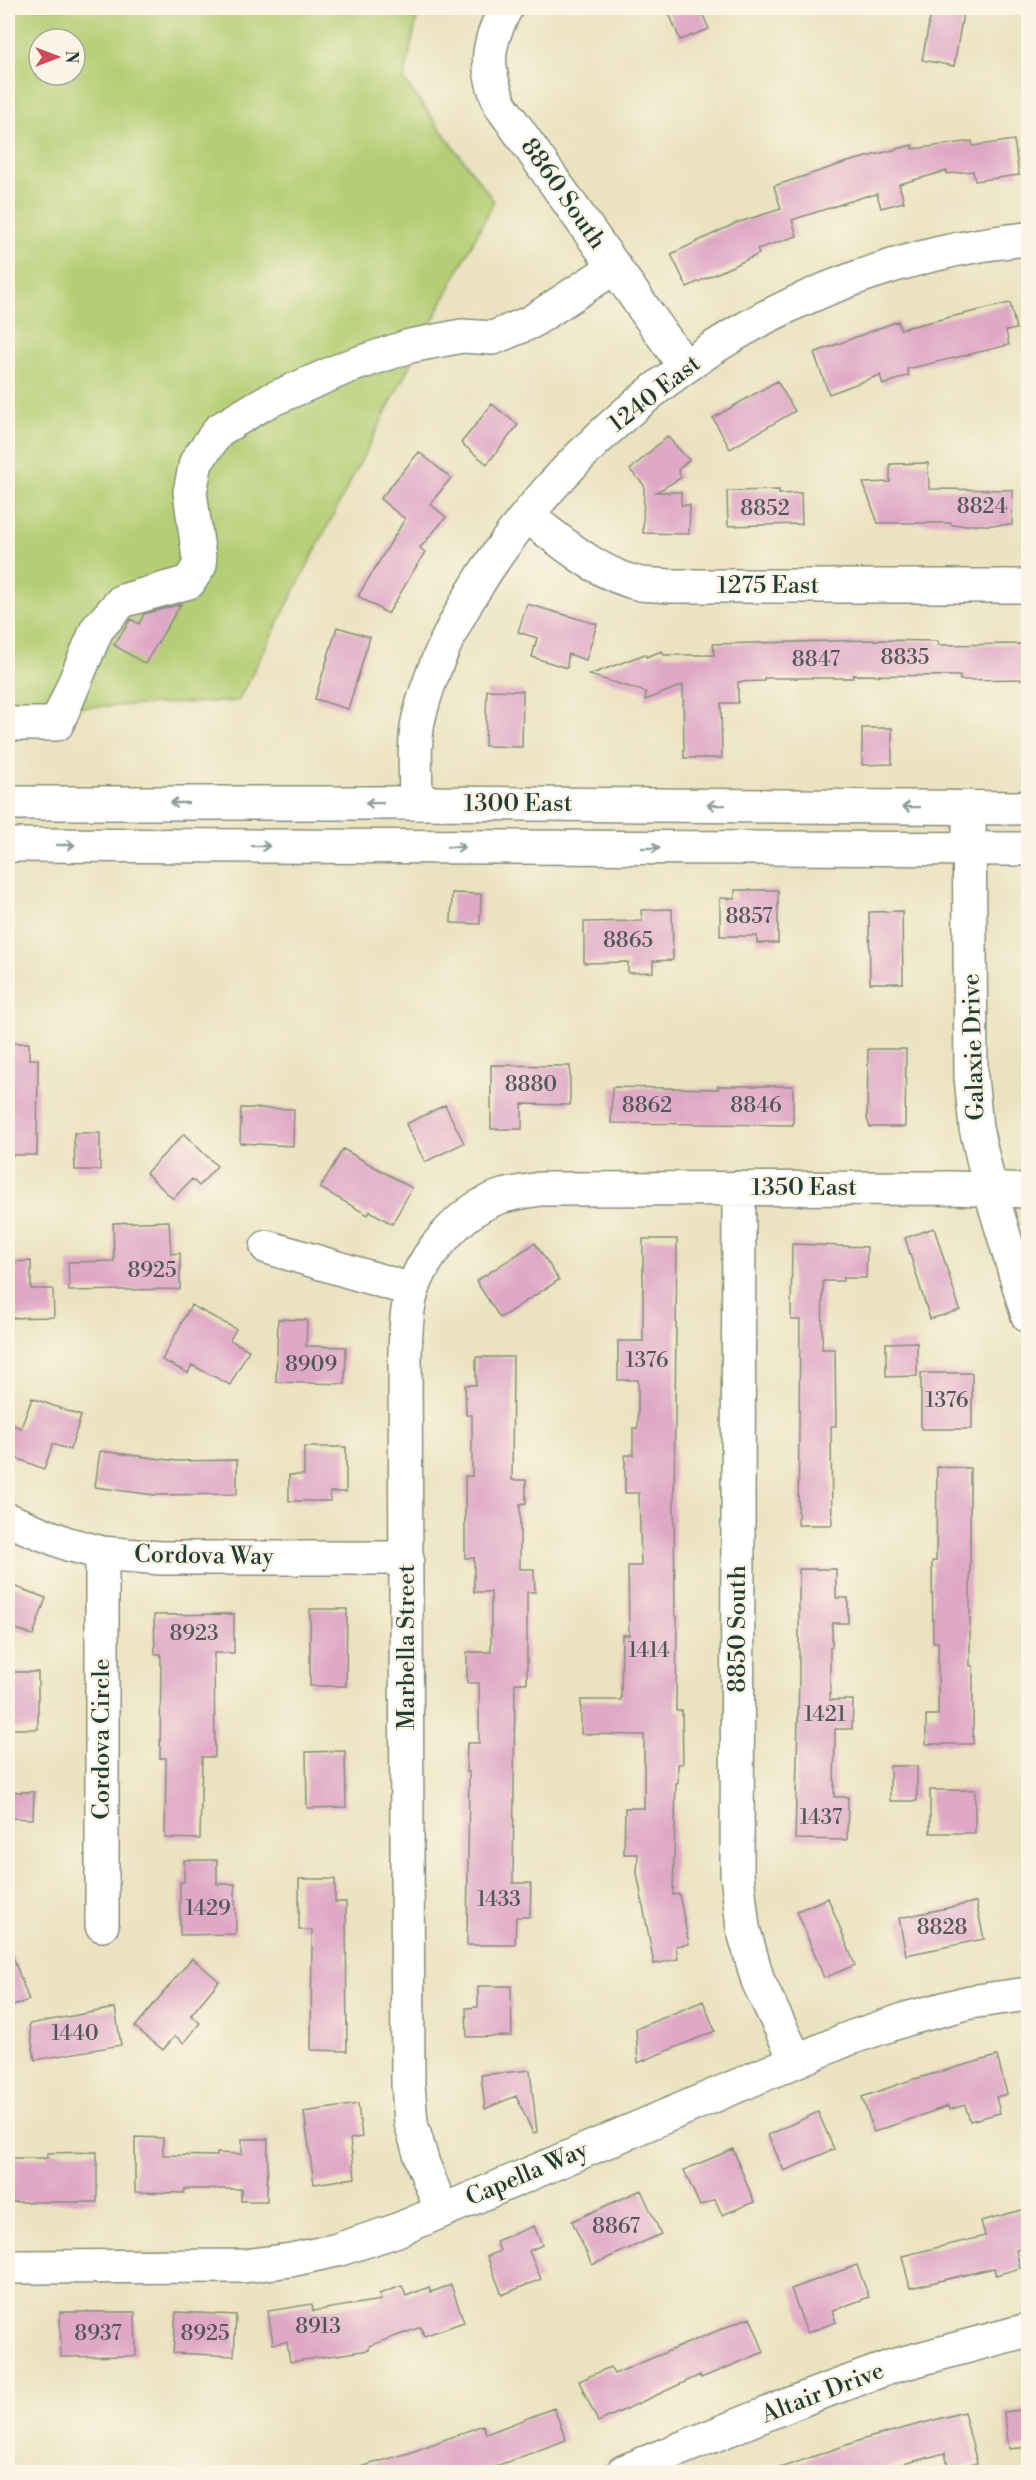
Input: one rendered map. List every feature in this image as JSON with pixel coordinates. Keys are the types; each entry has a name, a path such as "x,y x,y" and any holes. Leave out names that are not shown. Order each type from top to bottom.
{"street":[{"name":"8860 South","path":"506,8 494,30 489,55 491,82 501,106 685,367"},
{"name":"1240 East","path":"416,803 418,720 434,665 460,613 526,516 574,462 628,412 685,367 764,318 849,281 929,255 1029,239"},
{"path":"8,724 57,724 97,629 116,608 122,602 189,582 200,565 190,492 196,462 219,430 266,402 346,368 399,349 462,336 493,338 531,322 615,267"},
{"name":"1275 East","path":"526,516 590,562 614,575 641,584 669,586 1029,586"},
{"name":"1300 East","path":"8,803 416,803 1029,808"},
{"name":"Galaxie Drive","path":"969,807 971,1077 976,1128 990,1189 1029,1316"},
{"name":"1300 East","path":"8,845 1029,849"},
{"name":"1350 East","path":"579,1188 1029,1191"},
{"name":"Marbella Street","path":"442,2211 423,2164 411,2123 408,2084 405,1353 407,1319 412,1290 426,1261 444,1235 467,1215 501,1196 540,1189 579,1188"},
{"name":"8850 South","path":"739,1188 737,1874 743,1928 758,1981 796,2060"},
{"path":"267,1247 412,1290"},
{"name":"Cordova Way","path":"8,1520 68,1544 102,1553 161,1557 407,1558"},
{"name":"Cordova Circle","path":"102,1553 102,1925"},
{"name":"Capella Way","path":"8,2267 244,2266 291,2260 337,2250 442,2211 796,2060 910,2018 970,2002 1029,1994"},
{"name":"Altair Drive","path":"623,2472 685,2461 893,2366 1029,2330"}],"green space":[{"path":"8,8 419,8 404,80 494,201 238,701 8,710"}],"building":[{"path":"667,8 700,8 709,29 680,40"},
{"path":"932,8 964,8 954,66 922,60"},
{"path":"1014,140 1019,175 975,181 973,171 947,174 947,171 899,184 904,202 881,208 877,194 869,195 792,220 797,236 757,249 759,254 687,287 671,254 736,223 781,209 774,186 844,163 912,145 913,149 972,141 973,146"},
{"path":"1010,303 1016,329 1006,331 1009,345 907,369 909,375 883,385 880,375 829,394 814,353 898,321 900,329"},
{"path":"777,381 795,411 730,449 713,418"},
{"path":"492,404 518,425 487,464 461,443"},
{"path":"667,436 689,460 678,470 681,478 656,492 681,492 681,505 690,505 689,534 643,533 644,485 630,470"},
{"path":"419,452 451,478 430,504 446,517 420,548 425,552 388,614 358,596 405,519 380,499"},
{"path":"928,463 929,489 1013,490 1012,525 878,523 863,483 890,482 890,464"},
{"path":"779,490 779,494 801,493 802,524 728,526 727,491"},
{"path":"181,604 145,664 114,645 131,619 139,624 144,614"},
{"path":"527,604 597,624 586,660 568,654 567,668 532,657 537,638 518,632"},
{"path":"337,627 370,637 348,709 315,699"},
{"path":"872,640 938,641 938,645 1029,644 1029,679 960,680 960,676 853,675 853,678 764,678 764,681 738,682 738,703 721,703 722,758 684,758 683,685 645,700 646,692 589,675 645,654 646,657 662,651 664,655 714,655 713,644"},
{"path":"487,690 523,691 522,747 485,746"},
{"path":"862,728 892,728 892,764 862,765"},
{"path":"735,890 778,890 778,943 757,943 757,936 720,936 720,898 735,899"},
{"path":"452,893 481,894 480,924 451,923"},
{"path":"672,909 673,960 653,961 653,972 628,973 628,962 584,963 584,922 642,921 641,910"},
{"path":"902,911 903,983 870,983 869,912"},
{"path":"8,1043 29,1043 29,1059 38,1059 37,1155 8,1155"},
{"path":"868,1049 906,1049 905,1127 870,1127 867,1119"},
{"path":"491,1065 570,1066 570,1105 522,1104 522,1129 491,1129"},
{"path":"718,1086 793,1086 793,1125 611,1123 612,1087 718,1089"},
{"path":"445,1105 464,1143 425,1162 406,1124"},
{"path":"241,1108 294,1109 293,1146 240,1143"},
{"path":"74,1133 100,1133 100,1170 75,1170"},
{"path":"184,1134 217,1166 199,1186 192,1179 173,1199 146,1173"},
{"path":"343,1149 412,1188 392,1224 370,1211 368,1215 320,1188"},
{"path":"169,1221 171,1254 180,1253 180,1289 69,1291 68,1262 114,1261 113,1223"},
{"path":"934,1228 960,1310 930,1319 905,1238"},
{"path":"643,1239 677,1239 674,1503 675,1616 677,1616 676,1711 682,1711 683,1764 678,1764 678,1783 676,1783 673,1895 679,1894 689,1944 676,1946 678,1959 654,1964 637,1873 638,1854 624,1854 625,1808 644,1808 644,1735 581,1734 581,1700 621,1700 622,1635 629,1635 628,1566 641,1566 639,1493 625,1493 625,1455 633,1455 633,1428 638,1428 638,1380 618,1380 618,1341 643,1341"},
{"path":"535,1243 559,1280 500,1318 476,1281"},
{"path":"792,1244 867,1247 866,1278 823,1281 822,1349 835,1349 836,1426 831,1426 832,1525 798,1525 800,1320 791,1320"},
{"path":"31,1261 31,1289 53,1289 54,1317 8,1318 8,1262"},
{"path":"191,1305 236,1329 230,1340 249,1350 230,1385 192,1365 188,1373 162,1360"},
{"path":"278,1319 307,1320 306,1346 346,1347 345,1384 276,1382"},
{"path":"917,1342 917,1376 886,1377 886,1343"},
{"path":"476,1357 513,1357 512,1480 526,1480 526,1503 520,1504 520,1569 534,1569 535,1592 527,1592 527,1683 515,1683 513,1883 531,1883 530,1917 516,1917 515,1945 467,1945 469,1772 466,1772 467,1743 479,1743 479,1683 467,1683 467,1652 491,1652 491,1592 474,1592 474,1558 465,1558 465,1476 472,1476 472,1415 466,1415 465,1385 476,1385"},
{"path":"921,1373 972,1373 972,1429 921,1429"},
{"path":"32,1398 81,1416 70,1450 53,1444 44,1469 8,1455 8,1423 21,1428"},
{"path":"304,1447 346,1447 346,1492 330,1492 330,1501 289,1501 289,1475 304,1475"},
{"path":"100,1451 177,1461 237,1460 237,1494 154,1495 95,1487"},
{"path":"937,1467 970,1468 970,1666 973,1666 973,1744 926,1744 926,1715 938,1715 938,1642 933,1642 932,1561 936,1561"},
{"path":"799,1569 836,1569 836,1598 848,1598 848,1623 832,1623 832,1647 830,1647 830,1700 853,1700 852,1729 835,1729 834,1797 848,1797 847,1840 795,1839"},
{"path":"8,1584 46,1598 33,1635 8,1626"},
{"path":"310,1609 347,1609 346,1686 310,1686"},
{"path":"234,1614 234,1653 214,1653 215,1757 202,1757 200,1839 165,1838 166,1758 160,1758 161,1654 155,1654 154,1615"},
{"path":"8,1672 38,1672 38,1729 8,1729"},
{"path":"345,1751 346,1807 307,1808 306,1752"},
{"path":"890,1766 917,1766 917,1801 890,1801"},
{"path":"930,1790 975,1790 975,1833 930,1833"},
{"path":"8,1792 34,1792 33,1819 8,1818"},
{"path":"184,1860 217,1860 217,1884 235,1884 236,1934 180,1935 180,1882 184,1882"},
{"path":"299,1879 335,1879 335,1902 346,1902 347,2051 311,2050 312,1930 299,1930"},
{"path":"828,1898 855,1965 824,1978 797,1911"},
{"path":"976,1902 984,1939 906,1955 899,1918"},
{"path":"10,1949 29,2000 8,2008 8,1950"},
{"path":"192,1958 219,1981 191,2015 200,2023 184,2043 175,2036 163,2050 135,2027"},
{"path":"478,1986 511,1986 512,2036 467,2037 466,2008 478,2007"},
{"path":"703,2001 715,2031 638,2063 636,2029"},
{"path":"115,2008 121,2045 35,2060 29,2024"},
{"path":"997,2056 1007,2094 996,2097 1000,2113 970,2121 965,2105 949,2110 948,2106 874,2132 862,2097 911,2080"},
{"path":"530,2070 537,2132 533,2133 516,2096 485,2109 481,2075"},
{"path":"358,2104 362,2137 350,2139 355,2178 314,2184 304,2112"},
{"path":"818,2112 834,2149 784,2171 768,2135"},
{"path":"135,2137 163,2138 163,2155 217,2156 217,2153 242,2154 242,2139 268,2139 267,2201 241,2201 241,2189 185,2189 184,2193 135,2192"},
{"path":"733,2149 754,2202 722,2215 715,2199 700,2206 684,2170"},
{"path":"97,2152 97,2202 8,2202 8,2158 47,2158 47,2153"},
{"path":"641,2190 661,2234 592,2265 572,2221"},
{"path":"1029,2208 1029,2247 1016,2250 1020,2268 996,2275 994,2268 910,2288 902,2256 985,2236 981,2221"},
{"path":"534,2226 542,2245 529,2251 541,2279 502,2295 487,2256 500,2251 496,2241"},
{"path":"857,2265 869,2297 832,2311 836,2322 807,2333 791,2289"},
{"path":"451,2285 464,2322 424,2336 421,2327 369,2346 369,2350 290,2362 287,2342 273,2344 268,2311 312,2304 313,2311 381,2300 379,2294 402,2286 406,2296 429,2287 431,2292"},
{"path":"60,2312 135,2312 136,2356 61,2357"},
{"path":"176,2312 236,2315 234,2356 173,2353"},
{"path":"750,2317 764,2352 701,2378 700,2375 598,2422 579,2381 610,2367 614,2374"},
{"path":"554,2408 566,2440 480,2472 360,2472 360,2467 409,2453 483,2425 486,2434"},
{"path":"1029,2409 1029,2447 1009,2449 1004,2412"},
{"path":"964,2412 977,2463 949,2470 945,2453 873,2472 777,2472 777,2469 864,2439"}]}
